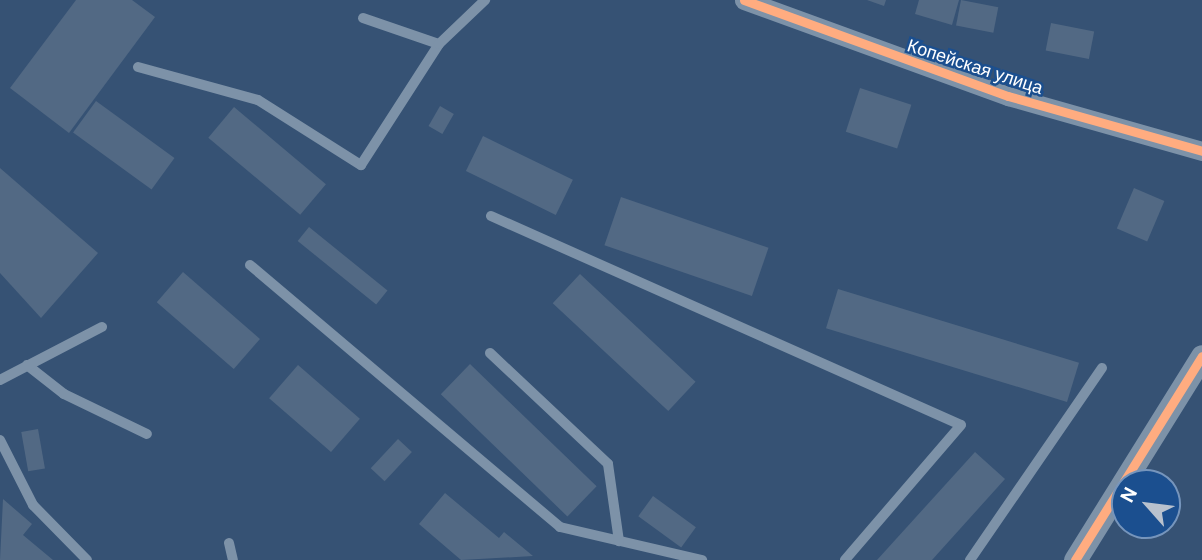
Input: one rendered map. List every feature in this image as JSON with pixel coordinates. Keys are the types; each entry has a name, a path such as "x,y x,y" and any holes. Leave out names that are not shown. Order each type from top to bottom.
{"street":[{"name":"Копейская улица","path":"744,0 1008,96 1202,151"},
{"path":"1074,560 1202,356"}],"lane":[{"path":"138,67 258,100 361,165 439,44 485,0"},
{"path":"363,18 439,44"},
{"path":"491,216 961,425 845,560"},
{"path":"250,265 560,527 702,560"},
{"path":"0,380 102,327"},
{"path":"491,353 608,464 619,541"},
{"path":"27,365 64,394 147,434"},
{"path":"970,560 1102,368"},
{"path":"0,440 33,505 87,560"},
{"path":"229,543 233,560"}],"building":[{"path":"76,0 132,0 155,17 69,133 10,88"},
{"path":"867,0 886,0 884,6"},
{"path":"919,0 959,0 952,25 915,14"},
{"path":"961,0 998,7 993,33 956,26"},
{"path":"1051,23 1094,31 1089,59 1046,50"},
{"path":"860,88 911,105 897,148 846,132"},
{"path":"96,101 174,158 152,190 73,133"},
{"path":"440,106 454,114 442,134 428,126"},
{"path":"234,107 326,184 300,215 208,138"},
{"path":"483,136 573,180 556,215 466,171"},
{"path":"0,168 98,253 41,318 0,273"},
{"path":"1134,188 1164,201 1147,241 1117,229"},
{"path":"621,197 769,248 752,296 604,245"},
{"path":"309,227 387,291 376,305 298,241"},
{"path":"183,272 260,339 234,369 157,302"},
{"path":"580,274 696,382 668,411 553,303"},
{"path":"838,289 1079,363 1067,402 826,328"},
{"path":"470,364 597,486 567,516 441,394"},
{"path":"298,365 360,419 331,452 269,398"},
{"path":"38,429 45,468 28,471 21,432"},
{"path":"398,439 412,452 385,481 371,468"},
{"path":"975,452 1005,479 932,560 877,560"},
{"path":"445,493 499,538 504,532 533,556 461,560 419,524"},
{"path":"653,496 696,527 681,547 638,516"},
{"path":"3,499 32,524 23,535 53,560 0,560"}],"cycle path":[{"path":"744,0 1008,96 1202,151"},
{"path":"1075,560 1202,356"}]}
